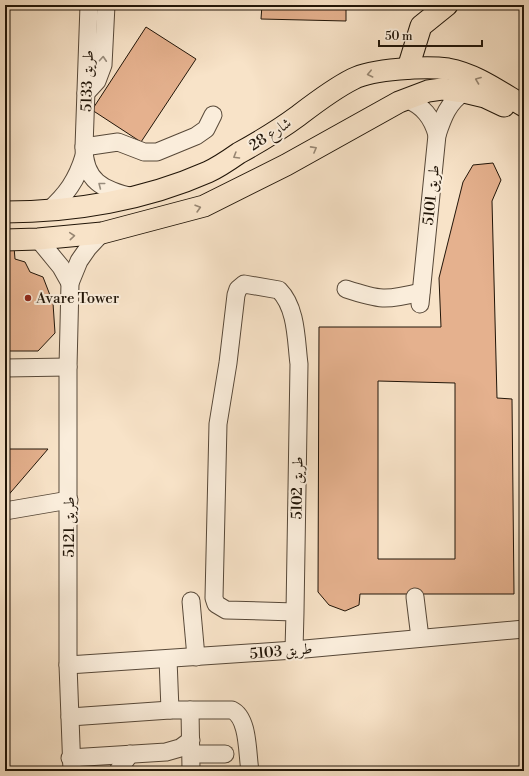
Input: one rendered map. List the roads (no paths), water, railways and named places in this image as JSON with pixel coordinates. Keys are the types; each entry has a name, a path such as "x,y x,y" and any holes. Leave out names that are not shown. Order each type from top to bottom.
{"main road":[{"path":"408,68 422,26 447,5"},
{"name":"شارع 28","path":"5,212 48,211 133,197 166,188 209,172 280,129 325,96 354,78 408,68 448,69 482,81 524,106"},
{"path":"5,240 38,239 102,233 204,206 286,165 406,99 428,91 442,89 485,97 524,117"}],"street":[{"name":"طريق 5133","path":"48,211 70,189 78,173 84,151 89,5"},
{"path":"86,93 97,81 103,65 106,5"},
{"path":"437,135 448,107 464,92"},
{"name":"طريق 5101","path":"346,289 378,299 420,298 437,135 427,113 421,107 406,99"},
{"path":"84,151 118,142 144,152 157,152 196,136 206,129 213,115"},
{"name":"طريق 5133","path":"84,151 89,171 98,184 112,192 133,197"},
{"name":"طريق 5121","path":"71,764 68,665 68,367 70,283 79,261 88,248 102,233"},
{"path":"38,239 61,267 70,283"},
{"name":"طريق 5102","path":"294,650 295,612 299,364 294,326 288,301 279,290 244,284 238,289 218,424 214,598 216,604 226,610 295,612"},
{"path":"5,368 68,367"},
{"path":"5,511 69,500"},
{"path":"416,597 420,638"},
{"path":"191,601 196,657"},
{"name":"طريق 5103","path":"495,633 524,622"},
{"name":"طريق 5103","path":"68,665 294,650 420,638 495,633 524,629"},
{"path":"168,659 170,710"},
{"path":"70,717 170,710 227,709 240,715 243,723 250,771"},
{"path":"190,710 191,754"},
{"path":"71,764 130,754 171,752 180,748 191,754 225,754"},
{"path":"118,771 130,754"}],"place":[{"name":"Avare Tower","path":"28,298"}]}
